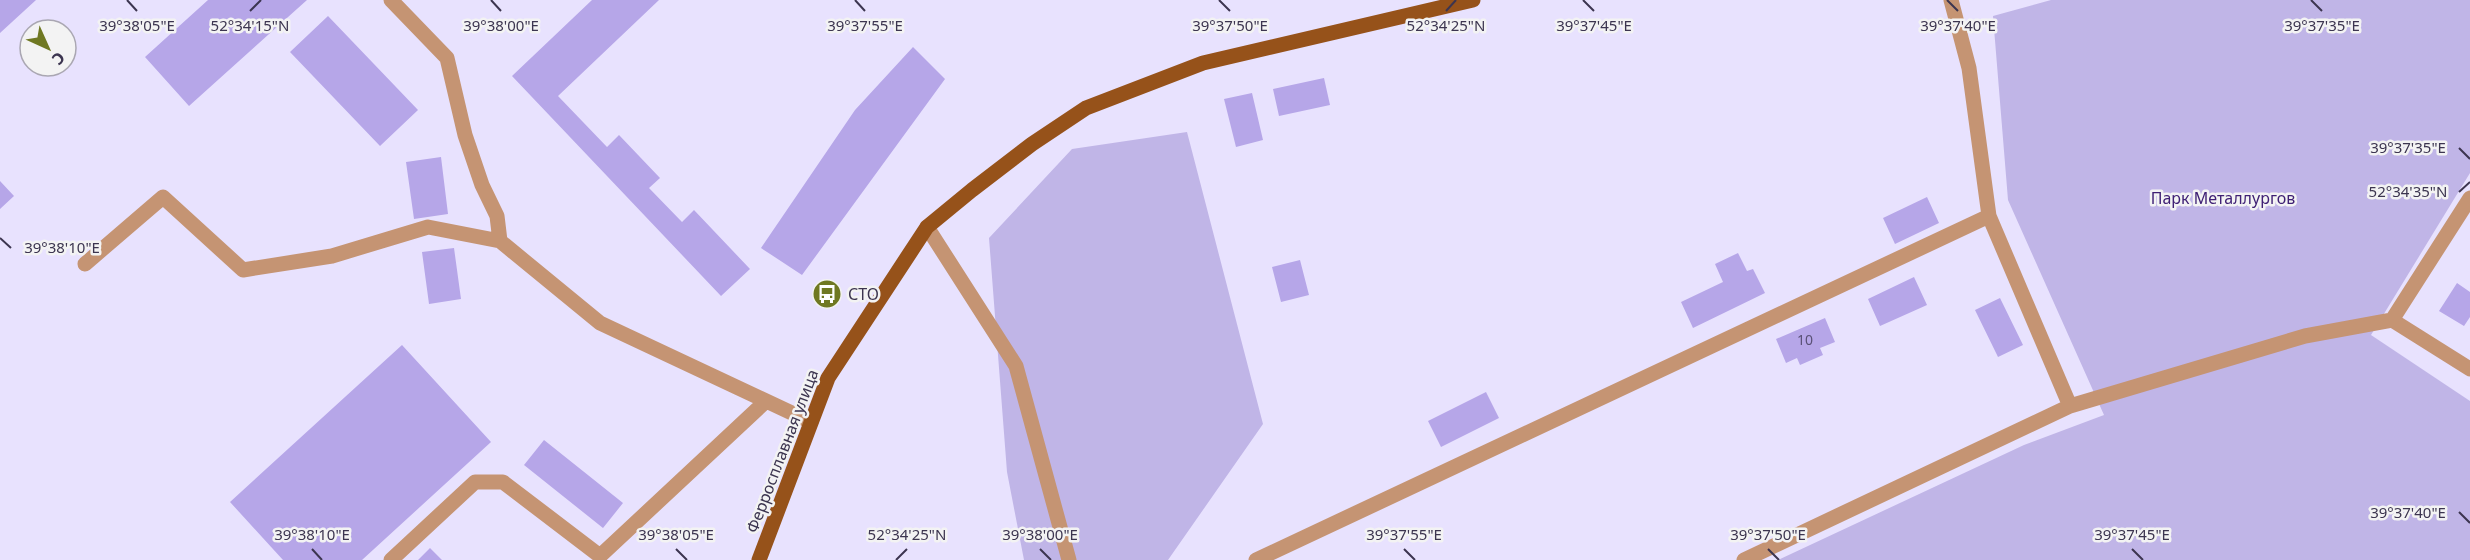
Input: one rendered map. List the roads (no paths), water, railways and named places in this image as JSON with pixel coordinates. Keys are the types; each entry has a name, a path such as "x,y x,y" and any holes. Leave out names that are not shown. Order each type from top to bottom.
{"main road":[{"name":"Ферросплавная улица","path":"759,560 828,378 927,227 1032,144 1086,108 1203,63 1425,5 1473,0"}],"street":[{"path":"391,0 447,58 465,135 497,216 500,241"},
{"path":"1951,0 1969,68 1989,216 2070,406"},
{"path":"85,264 163,197 243,270 332,256 428,227 500,241 600,323 811,422"},
{"path":"2392,320 2470,198"},
{"path":"1256,560 1989,216"},
{"path":"927,227 1016,366 1069,560"},
{"path":"1744,560 2070,406 2305,336 2392,320 2470,369"},
{"path":"391,560 475,482 503,482 600,556 766,401"}],"place":[{"name":"СТО","path":"827,294"}],"park label":[{"name":"Парк Металлургов","path":"2223,198"}]}
